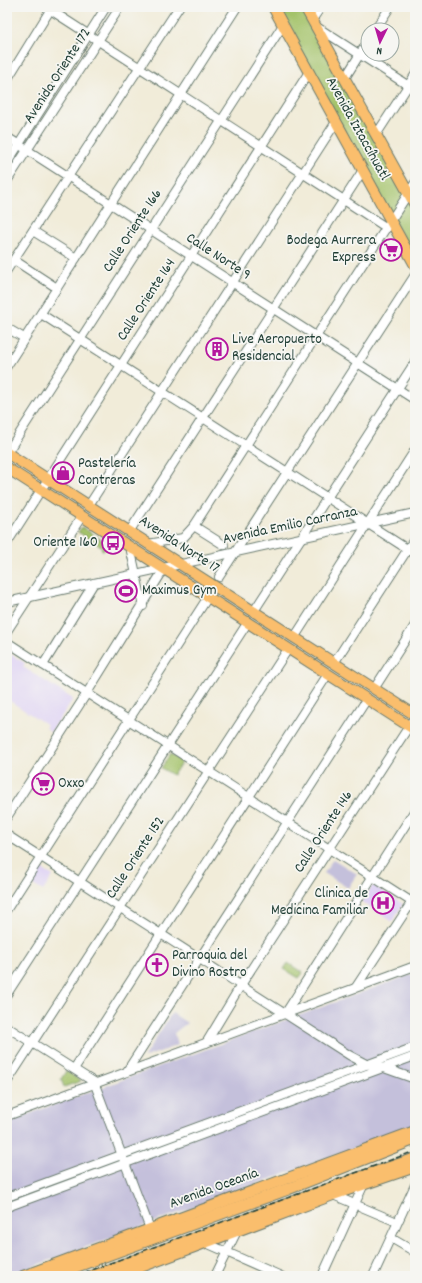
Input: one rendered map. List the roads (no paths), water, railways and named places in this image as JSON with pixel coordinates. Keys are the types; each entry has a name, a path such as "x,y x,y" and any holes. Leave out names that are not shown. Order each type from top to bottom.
{"highway":[{"name":"Avenida Oceanía","path":"50,1276 415,1139"},
{"path":"92,1276 353,1180 415,1160"},
{"path":"140,1243 177,1219"}],"main road":[{"name":"Avenida Iztaccíhuatl","path":"273,7 363,170 389,225 415,265"},
{"name":"Avenida Iztaccíhuatl","path":"305,7 415,205"},
{"name":"Avenida Norte 17","path":"7,453 374,689 414,722"},
{"name":"Avenida Norte 17","path":"7,468 367,699 414,722"},
{"name":"Avenida Oceanía","path":"23,1276 415,1131"},
{"path":"117,1276 333,1195 415,1167"}],"street":[{"name":"Avenida Oriente 172","path":"7,163 106,7"},
{"name":"Avenida Oriente 172","path":"7,181 120,7"},
{"path":"7,270 179,7"},
{"path":"7,366 237,7"},
{"path":"321,7 314,23 360,54 344,78"},
{"path":"380,22 390,7"},
{"path":"7,80 49,8 88,35 344,199 389,225"},
{"name":"Calle Oriente 166","path":"7,453 79,339 283,25"},
{"path":"373,62 412,87"},
{"name":"Calle Oriente 164","path":"7,543 309,72"},
{"path":"376,135 412,87 415,75"},
{"path":"89,505 336,122"},
{"name":"Calle Norte 9","path":"7,137 415,400"},
{"path":"130,532 363,170"},
{"path":"148,544 183,538 194,526 415,183"},
{"path":"33,231 76,258"},
{"path":"14,260 57,288"},
{"path":"219,577 415,275"},
{"path":"41,314 411,552"},
{"path":"7,328 24,338"},
{"path":"254,612 415,362"},
{"path":"294,638 415,450"},
{"name":"Avenida Emilio Carranza","path":"7,602 164,569 180,564 415,513"},
{"path":"7,631 27,598 82,516"},
{"path":"194,526 224,545"},
{"path":"334,663 411,552 415,538"},
{"path":"130,547 143,606"},
{"path":"7,817 88,693 143,606 164,569"},
{"path":"43,665 94,583"},
{"path":"7,908 208,597"},
{"path":"7,994 248,622"},
{"path":"374,689 415,625"},
{"path":"7,642 248,796 371,877 414,901 356,987"},
{"name":"Calle Oriente 152","path":"7,1082 288,649"},
{"path":"74,1069 248,796 328,674"},
{"path":"127,1071 367,699"},
{"name":"Calle Oriente 146","path":"206,1043 329,850 414,722"},
{"path":"285,1014 415,810"},
{"path":"7,835 285,1014 366,1064 384,1068 415,1080"},
{"path":"7,1116 94,1082 206,1043 415,966"},
{"path":"7,1026 94,1082 150,1229"},
{"path":"7,1197 415,1047"},
{"path":"7,1207 415,1056"},
{"path":"322,1276 364,1184"},
{"path":"374,1276 397,1222 415,1185"},
{"path":"333,1195 397,1222"},
{"path":"215,1276 237,1231"},
{"path":"391,1238 415,1252"},
{"path":"206,1243 281,1276"}],"railway":[{"path":"75,1276 415,1151"}],"place":[{"name":"Bodega Aurrera Express","path":"391,250"},
{"name":"Live Aeropuerto Residencial","path":"217,349"},
{"name":"Pastelería Contreras","path":"63,473"},
{"name":"Oriente 160","path":"113,543"},
{"name":"Maximus Gym","path":"126,591"},
{"name":"Oxxo","path":"43,784"},
{"name":"Clinica de Medicina Familiar","path":"383,903"},
{"name":"Parroquia del Divino Rostro","path":"157,965"}]}
